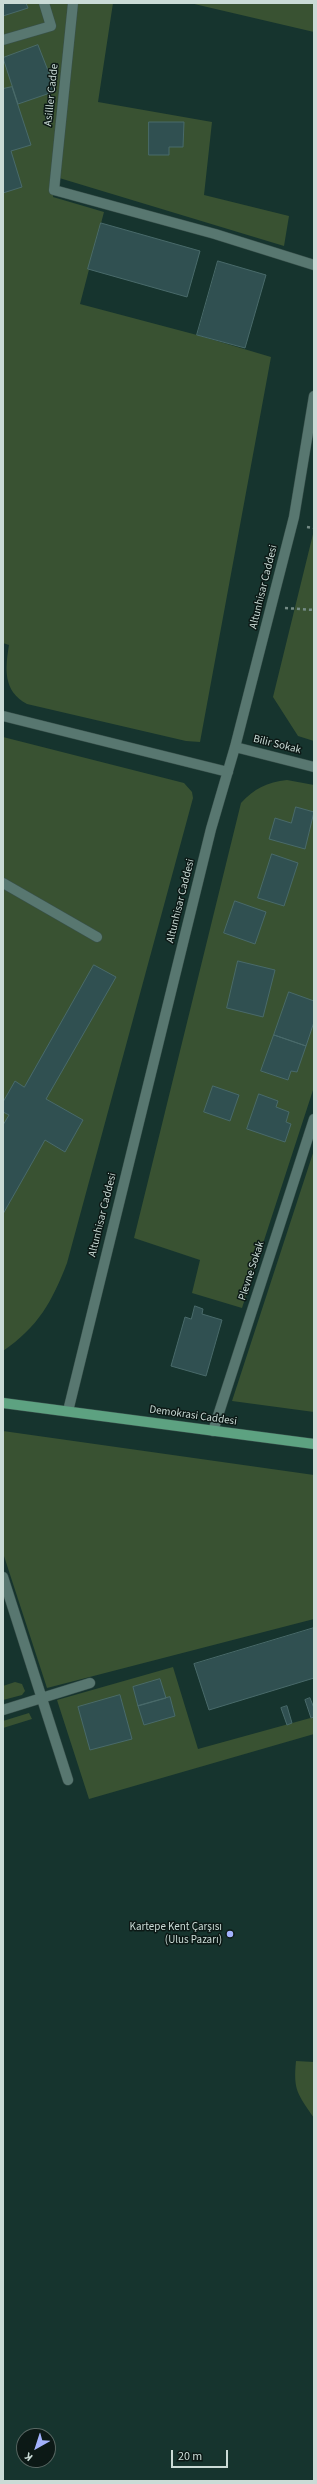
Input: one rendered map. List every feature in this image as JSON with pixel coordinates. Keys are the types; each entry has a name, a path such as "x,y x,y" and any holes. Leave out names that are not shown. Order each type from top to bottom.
{"main road":[{"name":"Demokrasi Caddesi","path":"3,1403 314,1444"}],"street":[{"path":"3,40 51,26 44,3"},
{"name":"Asilller Cadde","path":"74,3 54,190 215,234 314,265"},
{"name":"Altunhisar Caddesi","path":"68,1411 209,837 235,747 294,517 314,396"},
{"path":"3,716 228,772"},
{"name":"Bilir Sokak","path":"235,747 314,767"},
{"path":"3,883 97,937"},
{"name":"Plevne Sokak","path":"213,1431 314,1119"},
{"path":"3,1577 68,1780"},
{"path":"3,1710 90,1683"}],"path":[{"path":"271,607 314,610"}],"green space":[{"path":"3,3 113,3 98,102 212,122 204,195 289,216 284,246 56,177 53,197 104,212 80,304 197,335 271,357 200,742 186,741 27,704 19,699 14,693 8,679 7,663 9,645 3,643"},
{"path":"190,3 314,3 314,32"},
{"path":"314,530 314,741 298,736 273,697"},
{"path":"3,737 184,783 192,792 193,798 67,1263 56,1290 35,1323 26,1333 3,1351"},
{"path":"287,780 314,785 314,1087 242,1308 192,1293 200,1260 134,1238 241,803 256,790 267,784"},
{"path":"314,1150 314,1412 232,1401"},
{"path":"3,1431 314,1475 314,1619 47,1688 3,1553"},
{"path":"173,1667 198,1749 314,1717 314,1734 89,1799 57,1700"},
{"path":"15,1682 22,1684 25,1691 22,1695 3,1700 3,1686"},
{"path":"29,1713 32,1719 3,1728 3,1721"},
{"path":"296,2061 314,2062 314,2118 300,2097 296,2086"}],"building":[{"path":"3,3 26,3 28,8 3,16"},
{"path":"38,45 56,91 18,104 3,58"},
{"path":"12,87 31,145 11,151 22,187 3,193 3,89"},
{"path":"149,122 184,122 183,147 169,147 169,155 149,155"},
{"path":"101,223 200,251 187,297 88,269"},
{"path":"218,261 266,275 245,348 197,335"},
{"path":"296,807 314,812 305,849 269,839 275,818 291,823"},
{"path":"272,854 298,863 284,906 258,898"},
{"path":"235,901 266,912 255,944 224,933"},
{"path":"238,961 275,970 263,1017 227,1008"},
{"path":"94,965 116,977 46,1099 83,1120 65,1152 45,1140 3,1214 3,1125 9,1115 3,1112 3,1102 15,1081 24,1087"},
{"path":"289,992 314,1001 314,1022 306,1046 274,1035"},
{"path":"274,1035 306,1046 297,1072 291,1071 288,1080 261,1071"},
{"path":"213,1086 239,1095 230,1121 204,1112"},
{"path":"259,1094 278,1101 276,1107 289,1112 286,1122 291,1124 285,1142 247,1129"},
{"path":"195,1306 203,1309 202,1314 222,1320 206,1376 171,1366 185,1317 191,1319"},
{"path":"314,1628 314,1678 209,1710 194,1664"},
{"path":"160,1679 166,1698 138,1706 133,1687"},
{"path":"120,1695 132,1739 90,1750 78,1707"},
{"path":"170,1697 175,1716 144,1725 138,1706"},
{"path":"310,1698 314,1708 314,1717 311,1718 305,1700"},
{"path":"287,1706 292,1723 287,1725 281,1708"}],"place":[{"name":"Kartepe Kent Çarşısı (Ulus Pazarı)","path":"230,1934"}]}
